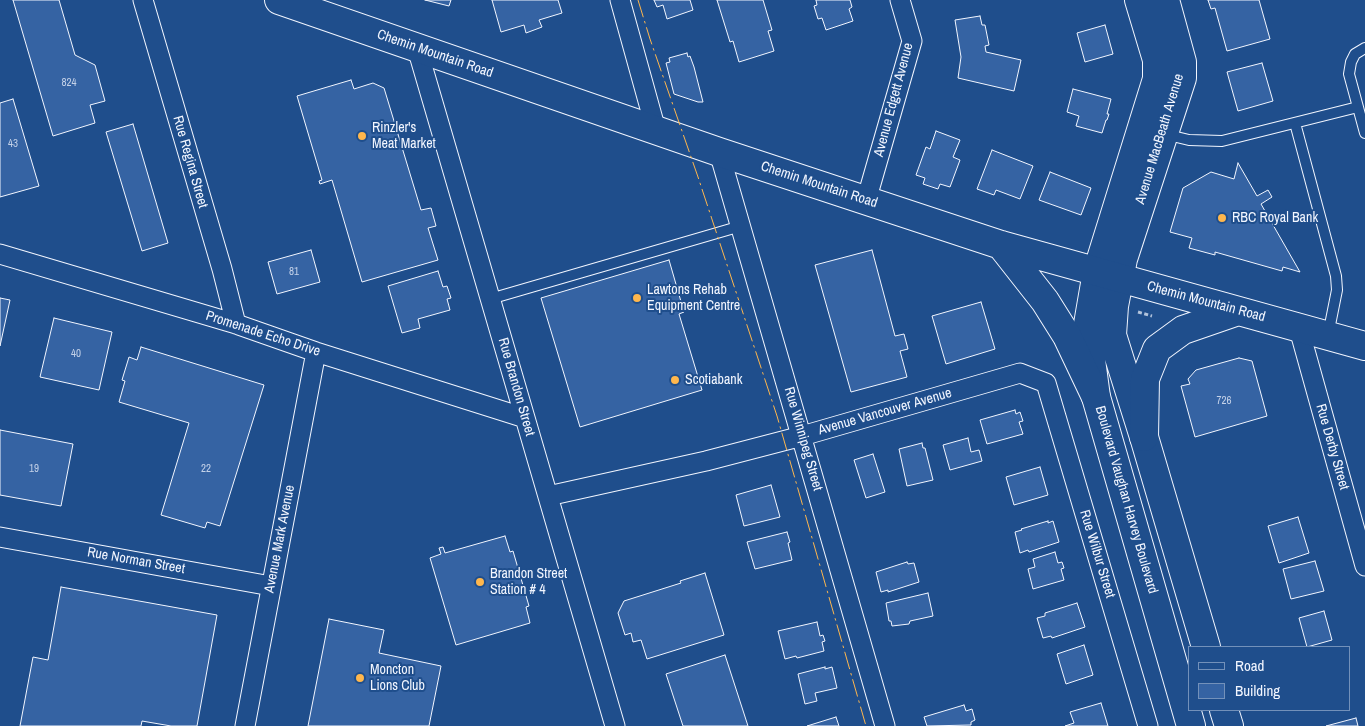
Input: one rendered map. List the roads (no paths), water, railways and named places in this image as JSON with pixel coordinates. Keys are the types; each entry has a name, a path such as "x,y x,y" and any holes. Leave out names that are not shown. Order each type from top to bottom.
{"main road":[{"name":"Chemin Mountain Road","path":"279,0 326,8 417,48 719,152 1001,245 1365,346"},
{"name":"Avenue MacBeath Avenue","path":"1108,275 1157,79 1156,60 1139,0"},
{"name":"Avenue MacBeath Avenue","path":"1108,275 1123,259 1182,78 1182,62 1165,0"},
{"path":"1001,245 1045,301 1067,336 1096,397"},
{"name":"Boulevard Vaughan Harvey Boulevard","path":"1108,275 1086,330 1096,397 1191,726"},
{"path":"1108,275 1112,335 1206,646"},
{"path":"1144,437 1145,379 1157,349 1183,330 1238,311"},
{"path":"1224,711 1229,726"}],"street":[{"name":"Rue Regina Street","path":"143,0 236,324"},
{"path":"620,0 656,130"},
{"name":"Avenue Edgett Avenue","path":"866,201 912,41 900,0"},
{"name":"Rue Brandon Street","path":"417,48 615,726"},
{"name":"Rue Winnipeg Street","path":"719,152 885,726"},
{"name":"Promenade Echo Drive","path":"0,254 236,324 316,352 525,418"},
{"name":"Rue Derby Street","path":"1299,328 1365,566"},
{"name":"Avenue Mark Avenue","path":"245,726 316,352"},
{"name":"Avenue Vancouver Avenue","path":"548,496 706,461 802,436 1020,373 1046,383"},
{"name":"Rue Wilbur Street","path":"1046,383 1148,726"},
{"name":"Rue Norman Street","path":"0,537 271,586"}],"lane":[{"path":"1365,48 1355,54 1351,62 1350,74 1365,133"},
{"path":"1164,134 1189,140 1222,141 1358,107"},
{"path":"1295,123 1336,276 1337,290 1328,336"},
{"path":"490,299 741,226"}],"place":[{"name":"Rinzler's Meat Market","path":"362,136"},
{"name":"RBC Royal Bank","path":"1222,218"},
{"name":"Lawtons Rehab Equipment Centre","path":"637,298"},
{"name":"Scotiabank","path":"675,380"},
{"name":"Brandon Street Station # 4","path":"480,582"},
{"name":"Moncton Lions Club","path":"360,678"}]}
